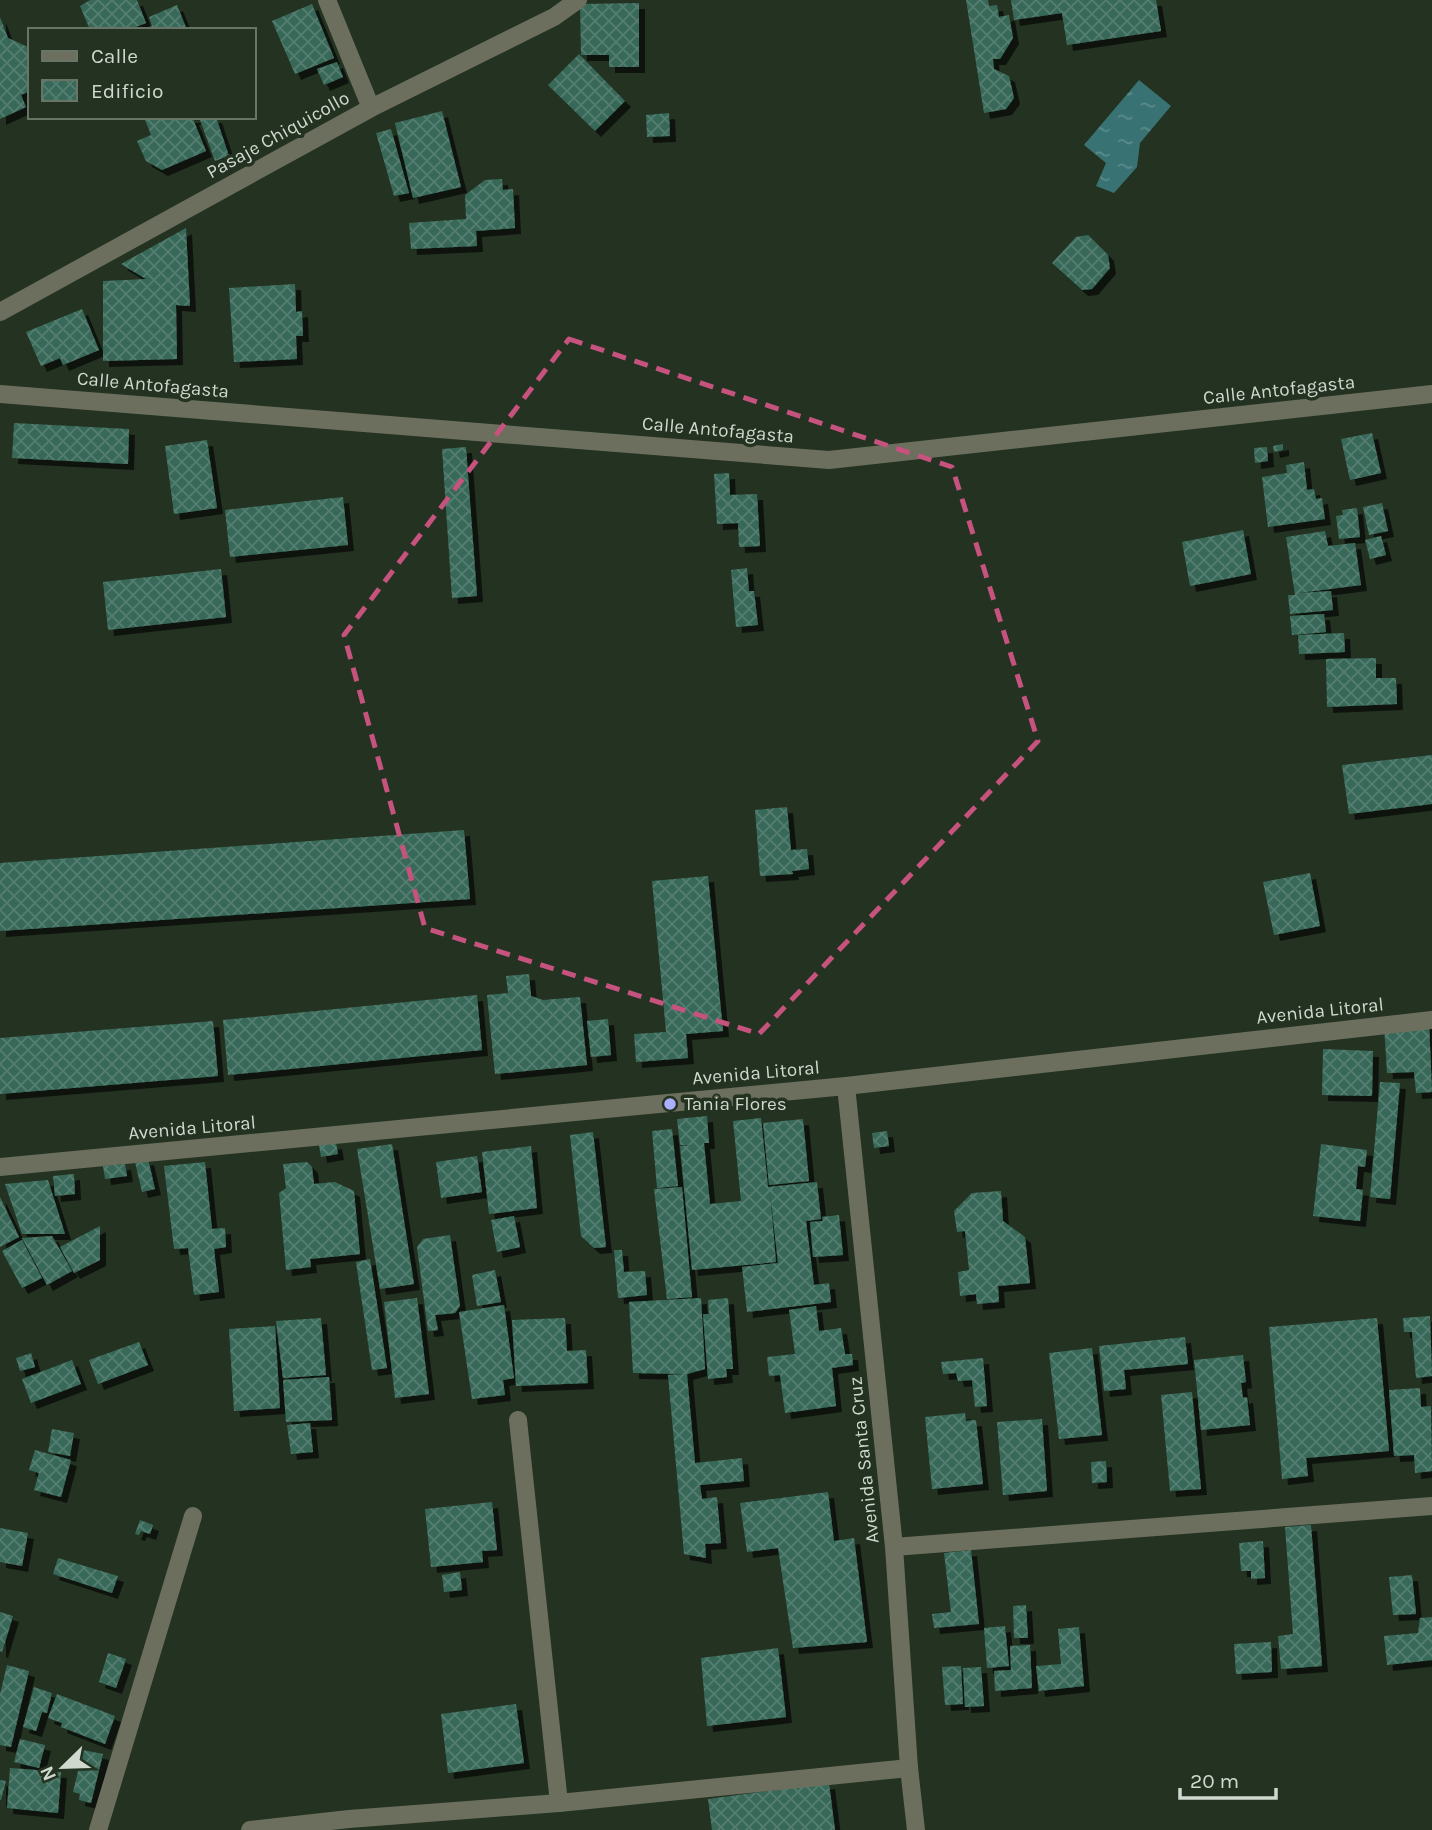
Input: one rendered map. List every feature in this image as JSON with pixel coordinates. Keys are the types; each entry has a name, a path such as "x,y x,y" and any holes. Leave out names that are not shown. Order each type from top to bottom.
{"street":[{"path":"327,0 371,108"},
{"name":"Pasaje Chiquicollo","path":"0,312 371,108 554,17 578,0"},
{"name":"Calle Antofagasta","path":"0,394 829,460 1432,394"},
{"name":"Avenida Litoral","path":"0,1167 846,1086 1432,1020"},
{"name":"Avenida Santa Cruz","path":"846,1086 894,1547 909,1768 916,1830"},
{"path":"517,1420 559,1803"},
{"path":"894,1547 1432,1506"},
{"path":"99,1830 193,1516"},
{"path":"250,1830 909,1768"}],"highlighted area":[{"path":"569,339 952,467 1038,741 759,1034 425,928 344,635"}],"water":[{"path":"1139,80 1171,106 1140,143 1137,167 1114,193 1096,186 1106,163 1084,145"}],"building":[{"path":"90,0 137,0 146,23 133,28 89,28 80,6"},
{"path":"966,0 988,0 989,6 997,5 999,17 1009,15 1013,38 1000,59 993,59 994,69 1009,76 1014,98 1006,109 984,113"},
{"path":"1011,0 1156,0 1161,31 1067,45 1062,13 1014,20"},
{"path":"639,3 639,67 609,67 609,55 581,55 580,4"},
{"path":"312,4 334,58 295,74 272,21"},
{"path":"177,5 186,28 146,28 152,26 149,17"},
{"path":"0,17 8,38 28,47 28,92 21,95 26,107 0,119"},
{"path":"579,54 625,101 595,131 548,85"},
{"path":"337,62 343,77 324,85 317,69"},
{"path":"442,111 461,187 413,198 395,123"},
{"path":"669,113 670,136 647,137 646,115"},
{"path":"145,119 193,119 206,151 162,170 146,161 137,141 151,135"},
{"path":"217,119 229,156 215,161 200,120"},
{"path":"391,129 409,193 394,196 376,133"},
{"path":"502,179 503,190 513,189 515,228 476,231 477,246 411,249 409,223 466,219 465,195 485,180"},
{"path":"186,228 190,306 176,305 177,359 103,361 103,281 146,279 121,264"},
{"path":"1088,235 1108,255 1110,268 1092,289 1082,290 1052,263 1076,237"},
{"path":"295,284 296,312 302,311 303,336 296,336 297,359 234,362 229,288"},
{"path":"82,309 99,350 63,365 60,358 41,366 26,332"},
{"path":"14,423 129,429 128,464 12,458"},
{"path":"1372,433 1381,473 1350,480 1341,439"},
{"path":"207,440 217,508 174,514 165,446"},
{"path":"1283,444 1283,450 1274,452 1273,446"},
{"path":"466,447 477,596 452,598 442,449"},
{"path":"1267,447 1268,461 1255,463 1254,448"},
{"path":"1304,462 1307,490 1314,489 1316,499 1322,498 1325,519 1268,527 1262,477 1287,473 1286,465"},
{"path":"729,473 730,495 757,494 760,546 739,547 738,523 717,524 714,474"},
{"path":"343,497 348,545 230,557 225,510"},
{"path":"1382,503 1388,531 1369,535 1363,507"},
{"path":"1357,508 1360,537 1339,539 1336,516 1343,515 1342,510"},
{"path":"1243,530 1251,574 1190,586 1182,542"},
{"path":"1325,531 1328,546 1355,543 1361,585 1299,593 1331,591 1333,610 1290,614 1288,595 1295,595 1286,537"},
{"path":"1381,536 1386,555 1370,559 1365,540"},
{"path":"747,568 749,591 754,591 758,625 736,627 731,570"},
{"path":"221,569 226,617 108,630 103,582"},
{"path":"1324,614 1326,632 1292,635 1290,616"},
{"path":"1344,633 1345,652 1299,654 1298,635"},
{"path":"1376,658 1376,678 1396,678 1397,704 1327,707 1326,659"},
{"path":"1432,755 1432,804 1349,814 1342,765"},
{"path":"787,807 791,850 807,849 809,869 792,871 793,874 760,876 755,810"},
{"path":"464,830 470,899 0,931 0,863"},
{"path":"1310,873 1320,926 1274,935 1263,882"},
{"path":"708,876 723,1031 686,1034 688,1058 636,1062 634,1034 666,1032 652,881"},
{"path":"529,974 531,996 543,1000 580,997 587,1065 495,1074 487,995 508,993 506,976"},
{"path":"477,995 482,1050 228,1075 223,1020"},
{"path":"608,1019 611,1055 591,1057 587,1021"},
{"path":"213,1021 218,1076 0,1094 0,1038"},
{"path":"1429,1022 1432,1092 1416,1093 1414,1072 1387,1073 1384,1025"},
{"path":"1323,1049 1373,1051 1372,1096 1322,1095"},
{"path":"1380,1082 1400,1083 1390,1199 1370,1197"},
{"path":"707,1116 709,1143 704,1143 710,1204 741,1201 733,1121 761,1118 768,1187 817,1182 821,1219 806,1221 814,1285 829,1283 831,1302 747,1312 742,1267 778,1263 770,1192 776,1262 692,1270 680,1146 692,1145 680,1145 677,1119"},
{"path":"803,1119 809,1181 769,1185 763,1123"},
{"path":"672,1129 678,1186 657,1188 652,1131"},
{"path":"887,1131 889,1146 874,1148 872,1133"},
{"path":"593,1132 606,1247 594,1248 581,1236 570,1135"},
{"path":"336,1143 338,1154 321,1157 319,1145"},
{"path":"392,1144 414,1284 380,1289 357,1149"},
{"path":"1321,1144 1367,1150 1365,1167 1358,1166 1356,1189 1363,1190 1360,1221 1313,1216"},
{"path":"531,1146 537,1208 489,1214 482,1152"},
{"path":"477,1156 482,1192 441,1198 436,1162"},
{"path":"148,1159 155,1189 142,1192 135,1162"},
{"path":"205,1162 212,1229 225,1228 226,1247 214,1249 219,1292 194,1295 188,1248 174,1249 164,1166"},
{"path":"307,1162 312,1167 314,1184 335,1182 354,1191 360,1254 310,1259 311,1267 286,1270 279,1193 286,1188 283,1164"},
{"path":"125,1164 127,1176 105,1179 103,1166"},
{"path":"74,1174 75,1194 55,1196 53,1176"},
{"path":"48,1180 65,1234 22,1234 5,1184"},
{"path":"682,1187 692,1297 667,1299 654,1189"},
{"path":"1001,1191 1003,1221 1025,1237 1030,1283 998,1286 999,1302 977,1304 976,1294 960,1296 958,1272 969,1270 965,1231 957,1232 954,1211 972,1193"},
{"path":"0,1197 19,1237 0,1247"},
{"path":"839,1215 843,1255 813,1257 810,1222"},
{"path":"514,1216 520,1247 497,1252 491,1220"},
{"path":"100,1226 100,1260 74,1273 60,1247"},
{"path":"450,1235 460,1306 455,1313 435,1315 438,1330 428,1331 417,1247 423,1239"},
{"path":"52,1236 72,1271 47,1285 22,1238"},
{"path":"22,1240 42,1278 22,1288 2,1251"},
{"path":"614,1250 622,1250 624,1272 645,1271 647,1295 618,1298"},
{"path":"370,1259 387,1368 372,1370 356,1262"},
{"path":"495,1270 501,1302 477,1306 472,1275"},
{"path":"417,1298 429,1394 395,1398 384,1302"},
{"path":"701,1298 705,1369 687,1374 695,1463 742,1458 744,1481 700,1485 702,1499 717,1497 721,1543 705,1544 706,1558 684,1554 668,1375 685,1374 633,1373 629,1302"},
{"path":"728,1298 733,1369 726,1369 727,1377 708,1379 703,1314 709,1314 708,1300"},
{"path":"504,1305 514,1378 503,1380 505,1395 472,1399 459,1312"},
{"path":"816,1306 819,1331 841,1328 845,1354 852,1354 853,1365 832,1368 836,1406 785,1413 780,1375 769,1376 767,1357 795,1354 789,1310"},
{"path":"1430,1316 1432,1376 1416,1378 1412,1332 1404,1332 1403,1318"},
{"path":"321,1318 326,1375 283,1378 276,1321"},
{"path":"565,1318 567,1351 586,1350 588,1383 516,1386 512,1320"},
{"path":"1377,1318 1389,1451 1306,1458 1308,1476 1282,1479 1269,1327"},
{"path":"275,1326 280,1408 234,1411 229,1329"},
{"path":"1185,1337 1188,1364 1124,1370 1126,1389 1104,1391 1099,1346"},
{"path":"139,1342 148,1365 98,1384 89,1360"},
{"path":"1092,1348 1102,1435 1059,1439 1049,1353"},
{"path":"31,1353 35,1367 20,1371 16,1358"},
{"path":"1243,1355 1246,1382 1241,1383 1243,1398 1247,1397 1250,1425 1201,1430 1194,1360"},
{"path":"983,1358 987,1406 975,1407 972,1380 958,1381 956,1373 943,1374 941,1362"},
{"path":"72,1360 81,1384 31,1403 22,1379"},
{"path":"329,1377 332,1420 286,1422 283,1380"},
{"path":"1420,1388 1421,1407 1431,1406 1432,1471 1415,1473 1414,1455 1394,1456 1389,1390"},
{"path":"1192,1392 1201,1489 1170,1491 1161,1395"},
{"path":"965,1413 966,1421 976,1420 983,1484 932,1489 925,1417"},
{"path":"1042,1419 1047,1491 1003,1495 997,1422"},
{"path":"310,1423 313,1452 291,1454 287,1425"},
{"path":"52,1429 74,1433 70,1456 48,1452"},
{"path":"35,1450 71,1460 61,1497 34,1490 39,1473 29,1470"},
{"path":"1106,1461 1107,1482 1092,1483 1091,1462"},
{"path":"828,1492 834,1541 854,1538 867,1642 793,1648 778,1548 747,1552 740,1503"},
{"path":"492,1502 497,1550 482,1551 483,1562 431,1567 425,1509"},
{"path":"140,1520 153,1525 150,1534 141,1531 139,1535 135,1534"},
{"path":"1311,1525 1322,1666 1281,1669 1278,1636 1293,1634 1285,1527"},
{"path":"0,1528 28,1533 22,1566 0,1562"},
{"path":"1263,1541 1265,1578 1251,1579 1251,1571 1241,1571 1239,1543"},
{"path":"971,1550 979,1624 934,1628 932,1614 951,1612 944,1553"},
{"path":"58,1558 118,1576 112,1593 53,1574"},
{"path":"460,1572 462,1590 444,1592 442,1575"},
{"path":"1412,1575 1416,1614 1393,1615 1389,1577"},
{"path":"1026,1605 1028,1638 1014,1638 1013,1606"},
{"path":"0,1612 13,1616 2,1652 0,1651"},
{"path":"1432,1617 1432,1660 1387,1665 1384,1636 1418,1633 1420,1618"},
{"path":"1005,1626 1009,1666 987,1668 984,1628"},
{"path":"1079,1627 1084,1686 1039,1691 1036,1666 1061,1664 1058,1629"},
{"path":"1271,1642 1272,1672 1236,1674 1234,1644"},
{"path":"1030,1645 1032,1688 995,1691 994,1671 1011,1670 1010,1646"},
{"path":"778,1648 786,1717 707,1726 701,1658"},
{"path":"108,1653 126,1659 116,1688 99,1682"},
{"path":"7,1665 29,1671 11,1747 0,1745 0,1694"},
{"path":"961,1666 963,1704 945,1705 942,1667"},
{"path":"981,1667 984,1706 965,1707 963,1668"},
{"path":"34,1687 52,1693 47,1713 42,1712 36,1731 23,1727"},
{"path":"57,1694 115,1716 105,1744 61,1727 62,1723 48,1718"},
{"path":"516,1704 524,1763 448,1773 441,1714"},
{"path":"20,1739 45,1745 39,1768 14,1762"},
{"path":"83,1750 103,1754 91,1803 79,1800 80,1794 73,1792"},
{"path":"10,1768 61,1772 58,1813 7,1808"},
{"path":"0,1780 6,1781 1,1800 0,1800"},
{"path":"829,1783 835,1830 712,1830 708,1799"}],"place":[{"name":"Tania Flores","path":"670,1104"}]}
